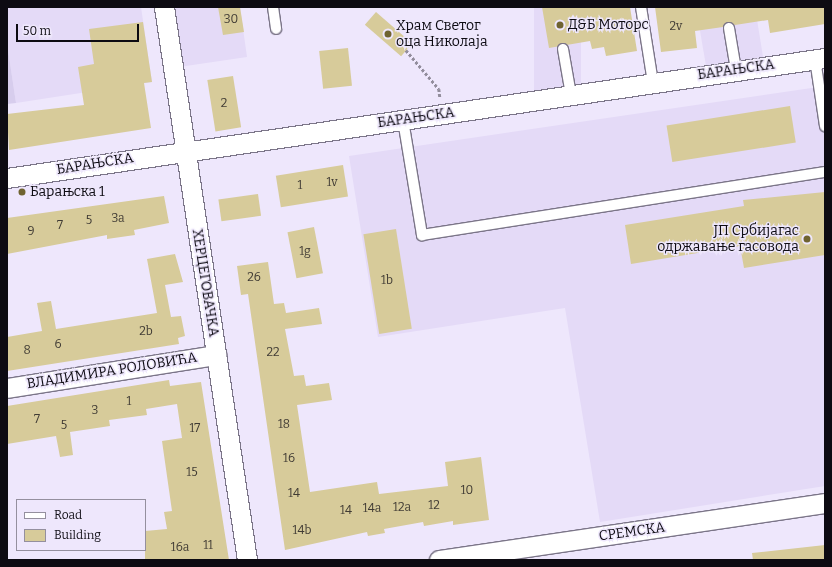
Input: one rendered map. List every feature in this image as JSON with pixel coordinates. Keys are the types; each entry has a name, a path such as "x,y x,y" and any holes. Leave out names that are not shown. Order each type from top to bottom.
{"street":[{"name":"ХЕРЦЕГОВАЧКА","path":"164,7 247,560"},
{"name":"БАРАЊСКА","path":"7,178 820,58"},
{"name":"ВЛАДИМИРА РОЛОВИЋА","path":"7,388 216,355"},
{"name":"СРЕМСКА","path":"439,560 825,503"}],"lane":[{"path":"273,7 276,29"},
{"path":"641,7 653,83"},
{"path":"729,28 736,70"},
{"path":"563,49 571,95"},
{"path":"820,58 825,126"},
{"path":"403,120 422,235 825,172"}],"path":[{"path":"406,50 439,88 442,114"}],"shaded area":[{"path":"7,7 141,7 152,82 16,103 7,43"},
{"path":"170,7 240,7 247,57 179,67"},
{"path":"534,7 581,7 581,99 534,99"},
{"path":"696,7 755,7 764,63 707,72"},
{"path":"7,43 16,103 7,104"},
{"path":"825,86 825,486 600,522 565,308 378,337 349,156"}],"building":[{"path":"218,7 240,7 244,32 223,35"},
{"path":"542,7 630,7 637,51 606,56 604,47 592,49 590,41 549,48"},
{"path":"655,7 825,7 825,24 770,33 768,20 735,25 728,22 723,27 695,31 697,48 661,52"},
{"name":"Храм Светог оца Николаја","path":"376,12 412,43 401,56 365,25"},
{"path":"143,22 152,82 144,83 151,128 9,150 7,114 84,105 78,67 94,64 89,29"},
{"path":"348,48 352,86 323,89 319,51"},
{"path":"233,76 241,127 215,131 207,80"},
{"path":"790,106 796,143 672,162 667,126"},
{"path":"343,165 348,197 281,207 276,176"},
{"path":"825,192 825,255 744,268 740,246 631,264 625,225 744,206 743,200"},
{"path":"258,194 261,216 221,221 218,200"},
{"path":"164,196 169,223 134,230 135,235 107,239 107,235 7,254 7,218"},
{"path":"314,227 323,273 296,278 287,232"},
{"path":"396,229 412,329 379,334 363,234"},
{"path":"175,254 183,282 165,285 171,317 181,316 185,336 178,338 179,344 7,371 7,337 42,331 37,303 51,301 56,329 157,313 147,259"},
{"path":"268,262 274,304 284,303 286,313 319,308 322,324 285,329 294,376 304,375 306,386 329,383 332,400 297,405 310,492 377,482 379,494 448,486 445,462 481,457 489,520 453,525 453,521 424,526 423,522 384,529 385,533 368,536 367,532 285,550 248,294 241,295 237,266"},
{"path":"169,380 170,386 201,382 229,560 145,560 146,531 167,529 164,512 172,511 162,441 182,438 177,404 146,409 147,415 109,420 110,426 70,432 73,455 60,457 56,436 7,444 7,406"},
{"path":"825,545 825,560 753,560 752,553"}],"place":[{"name":"Д&Б Моторс","path":"560,25"},
{"name":"Храм Светог оца Николаја","path":"388,34"},
{"name":"Барањска 1","path":"22,192"},
{"name":"ЈП Србијагас одржавање гасовода","path":"807,239"}]}
